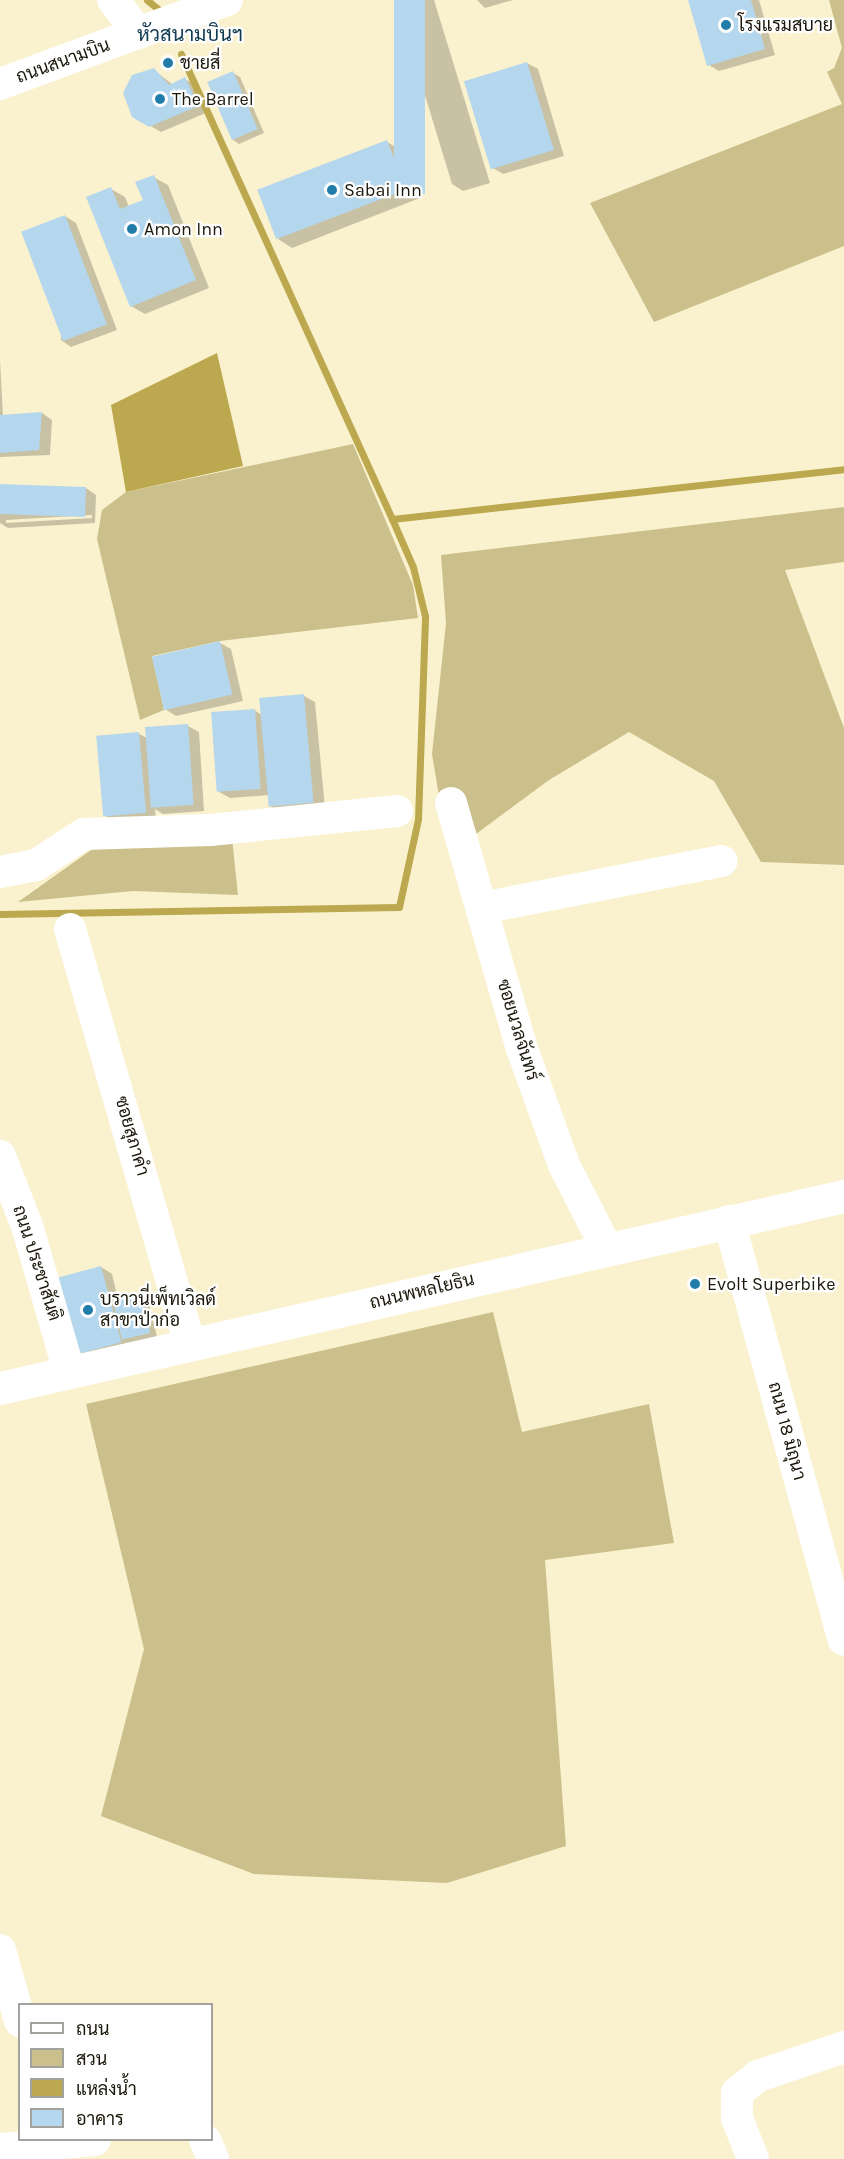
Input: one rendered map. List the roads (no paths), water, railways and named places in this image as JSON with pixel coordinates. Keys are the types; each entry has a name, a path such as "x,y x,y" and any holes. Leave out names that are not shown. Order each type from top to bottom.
{"main road":[{"name":"ถนนพหลโยธิน","path":"0,1388 844,1196"}],"street":[{"path":"113,0 139,33"},
{"name":"ถนนสนามบิน","path":"0,84 227,0"},
{"name":"ซอยนวลจันทร์","path":"452,803 522,1049 564,1165 607,1249"},
{"path":"0,872 36,865 84,834 210,830 397,811"},
{"path":"482,908 721,861"},
{"name":"ซอยสุภาคำ","path":"70,929 190,1344"},
{"name":"ถนน ประชาสันติ","path":"0,1155 28,1229 69,1371"},
{"name":"ถนน 18 มิถุนา","path":"729,1221 844,1640"},
{"path":"0,1950 18,2014"},
{"path":"753,2159 737,2118 737,2093 758,2076 844,2047"},
{"path":"26,2148 80,2141"},
{"path":"206,2141 213,2159"}],"water":[{"path":"217,353 243,466 126,492 111,405"}],"waterway":[{"path":"147,0 163,13"},
{"path":"181,54 392,519 844,469"},
{"path":"0,914 399,907 418,819 425,616 413,567 392,519"}],"place":[{"name":"โรงแรมสบาย","path":"726,25"},
{"name":"ชายสี่","path":"168,63"},
{"name":"The Barrel","path":"160,99"},
{"name":"Sabai Inn","path":"332,190"},
{"name":"Amon Inn","path":"132,229"},
{"name":"Evolt Superbike","path":"695,1284"},
{"name":"บราวนี่เพ็ทเวิลด์ สาขาป่าก่อ","path":"88,1310"}],"district":[{"name":"หัวสนามบินฯ","path":"190,34"}]}
